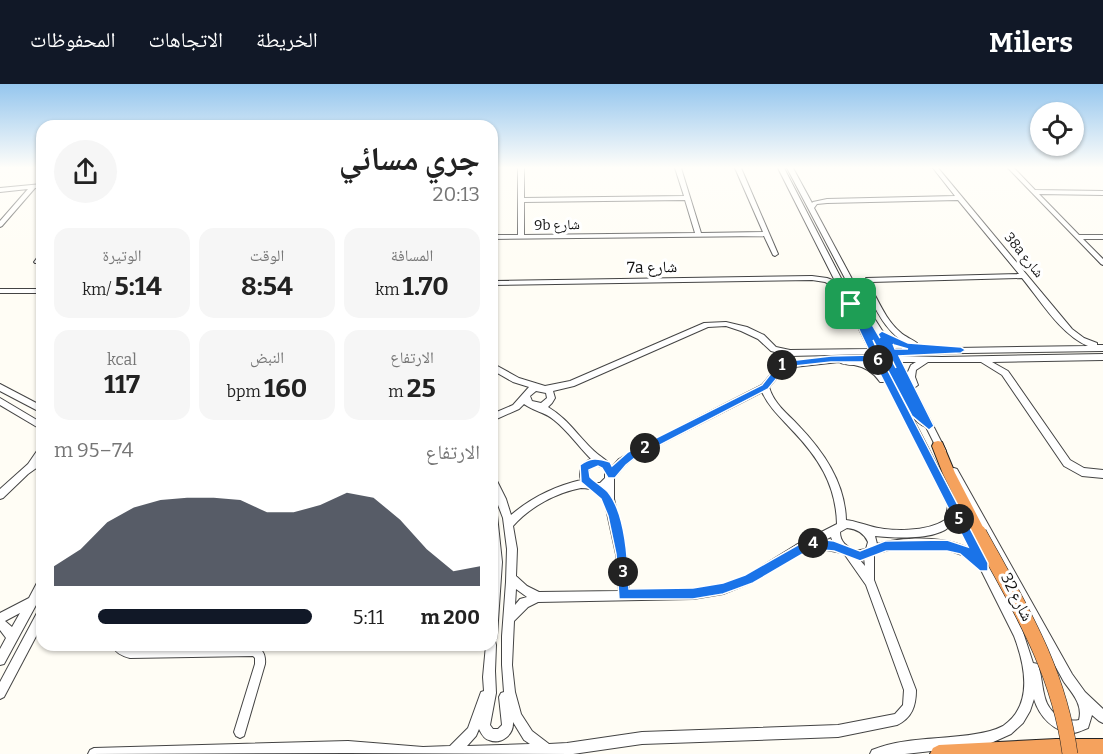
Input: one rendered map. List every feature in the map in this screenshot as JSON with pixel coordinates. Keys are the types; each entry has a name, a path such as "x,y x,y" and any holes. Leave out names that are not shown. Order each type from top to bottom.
{"highway":[{"path":"938,446 954,484 1055,680 1064,707 1070,754"},
{"path":"939,754 1103,748"}],"street":[{"path":"0,225 22,199"},
{"path":"521,237 522,200 582,199"},
{"path":"687,199 699,235"},
{"path":"751,199 775,254"},
{"name":"شارع 32","path":"797,199 866,336 885,356 917,402 938,446 1068,678 1081,696 1103,717"},
{"name":"شارع 32","path":"807,199 864,307 882,334 885,356 896,397 1025,649 1030,666 1030,697 1025,711 1004,731 990,737 910,747 876,754"},
{"path":"814,199 827,201"},
{"path":"811,207 815,203 827,201 904,199"},
{"name":"38a شارع","path":"961,199 1069,331 1086,343 1103,348"},
{"path":"1041,199 1103,263"},
{"name":"9b شارع","path":"498,237 766,234"},
{"path":"1078,237 1103,237"},
{"path":"815,278 826,274 831,264"},
{"path":"913,344 900,338 894,331 867,286 868,280 1024,276"},
{"path":"815,278 837,277 845,281 855,299 864,307"},
{"name":"7a شارع","path":"498,283 815,278 827,280 843,288"},
{"path":"0,291 36,291"},
{"path":"851,304 870,328 915,413 929,426"},
{"path":"498,415 516,407 531,390 571,384 707,324 726,324 744,328 761,337 774,350 784,353 851,353 942,360 1103,357"},
{"path":"1031,349 1065,344 1070,337 1069,331"},
{"path":"882,334 897,343 908,346 961,350"},
{"path":"851,353 862,346 866,336"},
{"path":"509,524 521,511 566,488 581,484 603,485 622,462 632,455 765,387 783,364 961,350 1103,348"},
{"path":"1005,373 1004,364 1009,358"},
{"path":"978,359 993,364 1005,373 1063,459 1082,472 1103,474"},
{"path":"818,360 856,362 868,366 877,371 896,397"},
{"path":"917,402 918,394 910,376 911,369 920,363 942,360"},
{"path":"498,370 516,380 542,388 551,398 558,416 579,442 609,468 610,504 621,554 624,595"},
{"path":"516,380 528,403 558,416"},
{"path":"0,387 36,407"},
{"path":"765,387 772,404 819,455 840,499 873,542 870,552 870,582"},
{"path":"748,396 772,404"},
{"path":"535,406 548,404 551,398"},
{"path":"0,401 36,423"},
{"path":"579,442 584,479 601,492 610,504"},
{"path":"0,495 36,457"},
{"path":"25,471 36,463"},
{"path":"584,468 590,463 602,463"},
{"path":"491,651 490,693 484,727 490,735 495,737 501,735 507,727 505,693 512,578 509,524 498,496"},
{"path":"94,754 348,747 423,753 580,748 642,738 850,730 903,716 910,705 907,683 870,582 836,541 840,499"},
{"path":"510,617 524,603 538,597 693,594 723,589 749,579 839,527 861,527 886,533 939,530 945,527 952,517 952,504"},
{"path":"810,543 826,544 860,556 885,546 947,545 963,550 984,567"},
{"path":"512,578 523,590 538,597"},
{"path":"0,660 36,595"},
{"path":"0,618 33,600"},
{"path":"0,623 8,630 12,638"},
{"path":"0,692 36,626"},
{"path":"28,640 36,634"},
{"path":"1025,649 1036,674 1041,704 1051,718 1066,726 1079,727 1084,724 1087,713 1081,696"},
{"path":"123,651 130,653 209,651"},
{"path":"240,732 260,664 260,655 253,651"},
{"path":"453,752 467,738 476,724 489,673"},
{"path":"507,673 511,704 518,724 533,742 547,749"}],"route":[{"path":"851,304 870,328 884,353 893,353 961,350 908,346 897,343 882,334 893,353 900,366 929,426 915,413 888,361 877,359 984,567 963,550 947,545 885,546 860,556 834,546 810,543 749,579 723,589 693,594 624,595 621,554 614,516 605,496 584,479 583,472 586,465 594,462 602,463 609,468 611,475 622,462 632,455 765,387 772,381 777,369 783,364 831,359 877,359 851,304"}]}
